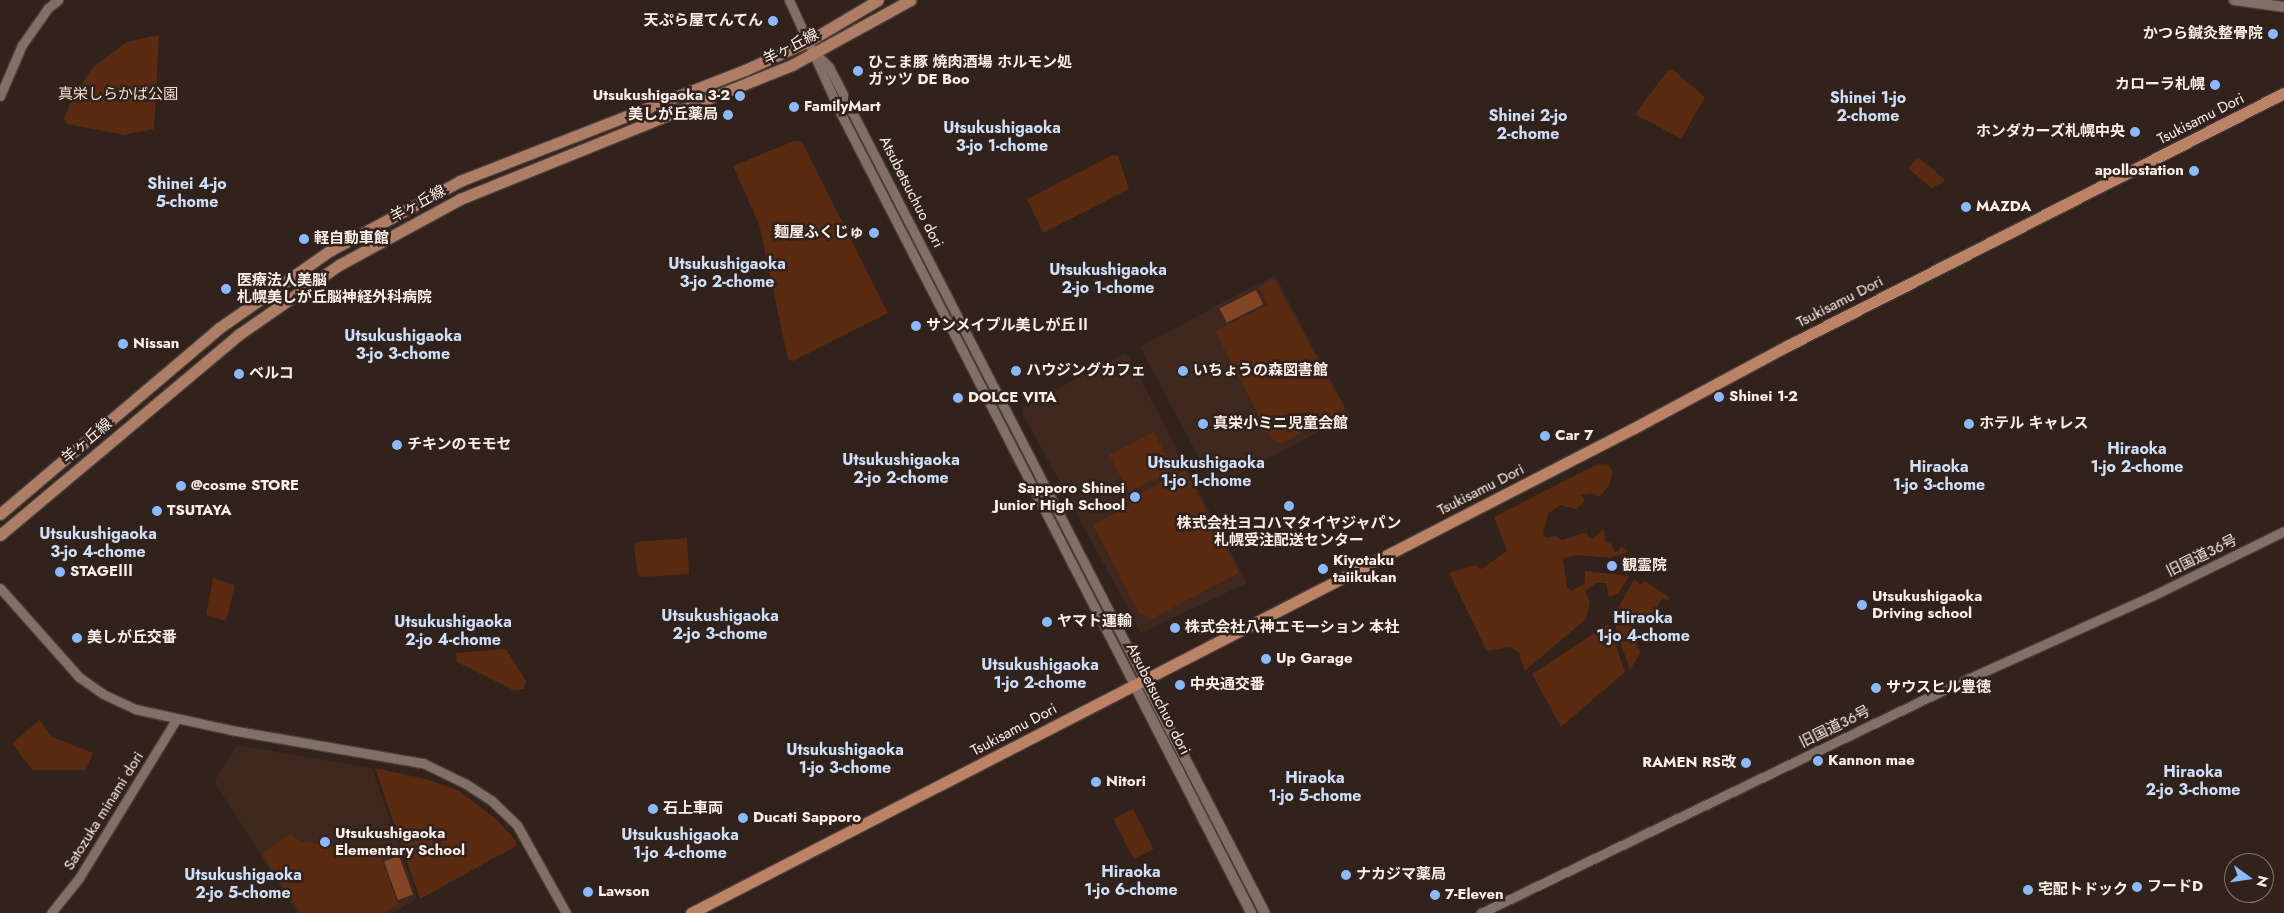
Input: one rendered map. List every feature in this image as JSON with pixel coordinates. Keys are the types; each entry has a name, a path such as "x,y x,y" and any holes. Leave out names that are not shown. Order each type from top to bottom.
{"highway":[{"name":"Tsukisamu Dori","path":"691,913 2284,94"}],"main road":[{"name":"羊ヶ丘線","path":"0,514 219,328 331,250 460,181 745,70 809,41 878,0"},
{"name":"羊ヶ丘線","path":"0,534 238,335 339,265 460,199 549,161 724,95 815,53 910,0"},
{"path":"2234,0 2284,7"},
{"name":"Atsubetsuchuo dori","path":"1139,681 1251,913"},
{"name":"Atsubetsuchuo dori","path":"1139,681 1265,913"}],"street":[{"path":"0,96 22,45 35,24 58,0"},
{"name":"Atsubetsuchuo dori","path":"789,0 815,53 829,66 1139,681"},
{"name":"旧国道36号","path":"1482,913 1954,686 2152,596 2284,531"},
{"path":"0,588 53,650 90,685 135,710 176,720 436,768 491,800 517,826 566,913"},
{"name":"Satozuka minami dori","path":"52,913 79,878 176,720"}],"shaded area":[{"path":"1275,275 1350,415 1215,487 1140,347"},
{"path":"1256,290 1263,304 1227,323 1219,309"},
{"name":"Sapporo Shinei Junior High School","path":"1124,354 1128,355 1247,583 1141,633 1022,412 1024,406"},
{"name":"Utsukushigaoka Elementary School","path":"237,745 372,768 417,899 393,913 297,913 216,784 216,779"},
{"path":"399,856 413,895 398,900 384,861"}],"green space":[{"name":"真栄しらかば公園","path":"159,35 154,129 124,135 67,124 64,118 73,97 93,67 127,42"},
{"path":"1672,69 1705,97 1681,139 1635,114 1668,70"},
{"path":"794,141 802,142 888,313 793,361 788,359 759,224 733,166"},
{"path":"1113,155 1118,156 1129,189 1043,233 1027,199"},
{"path":"1918,157 1944,179 1944,182 1931,188 1908,168"},
{"path":"1274,280 1345,409 1282,443 1271,439 1215,331 1268,305 1259,287"},
{"path":"1154,432 1173,469 1129,492 1109,455"},
{"path":"1607,464 1613,472 1609,486 1599,497 1593,493 1581,495 1585,501 1576,509 1560,505 1548,514 1543,534 1546,538 1556,536 1562,540 1587,532 1588,537 1593,539 1604,529 1605,541 1612,544 1614,552 1619,551 1620,547 1627,549 1628,552 1610,558 1578,555 1563,558 1567,587 1572,591 1585,583 1585,571 1629,576 1618,594 1609,597 1606,583 1596,583 1585,591 1590,602 1586,619 1525,671 1519,653 1510,647 1487,651 1449,573 1475,565 1481,569 1507,551 1494,517 1596,465"},
{"path":"1185,470 1239,573 1153,618 1139,613 1093,525 1130,505 1128,500"},
{"path":"687,538 689,574 643,577 638,575 634,546 637,542"},
{"path":"213,578 235,585 226,621 206,615"},
{"path":"1634,579 1640,585 1645,581 1670,598 1667,601 1662,598 1649,620 1646,619 1643,623 1639,620 1635,625 1616,612"},
{"path":"1617,615 1633,627 1631,631 1640,653 1630,670 1614,620"},
{"path":"1608,624 1625,672 1561,727 1532,674"},
{"path":"506,649 526,681 524,689 513,690 457,662 456,653"},
{"path":"39,720 52,737 93,753 86,770 33,770 12,744"},
{"path":"375,768 426,779 459,791 495,818 516,841 516,846 420,899"},
{"path":"1133,809 1153,849 1134,859 1113,819"},
{"path":"291,834 300,841 380,855 398,905 383,913 300,913 262,854"}],"place":[{"name":"天ぷら屋てんてん","path":"773,21"},
{"name":"かつら鍼灸整骨院","path":"2273,34"},
{"name":"ひこま豚 焼肉酒場 ホルモン処 ガッツ DE Boo","path":"858,71"},
{"name":"カローラ札幌","path":"2215,85"},
{"name":"Utsukushigaoka 3-2","path":"740,96"},
{"name":"FamilyMart","path":"794,107"},
{"name":"美しが丘薬局","path":"728,115"},
{"name":"ホンダカーズ札幌中央","path":"2135,132"},
{"name":"apollostation","path":"2194,171"},
{"name":"MAZDA","path":"1966,207"},
{"name":"麺屋ふくじゅ","path":"874,233"},
{"name":"軽自動車館","path":"304,239"},
{"name":"医療法人美脳 札幌美しが丘脳神経外科病院","path":"226,289"},
{"name":"サンメイプル美しが丘Ⅱ","path":"916,326"},
{"name":"Nissan","path":"123,344"},
{"name":"ハウジングカフェ","path":"1016,371"},
{"name":"いちょうの森図書館","path":"1183,371"},
{"name":"ベルコ","path":"239,374"},
{"name":"Shinei 1-2","path":"1719,397"},
{"name":"DOLCE VITA","path":"958,398"},
{"name":"真栄小ミニ児童会館","path":"1203,424"},
{"name":"ホテル キャレス","path":"1969,424"},
{"name":"Car 7","path":"1545,436"},
{"name":"チキンのモモセ","path":"397,445"},
{"name":"@cosme STORE","path":"181,486"},
{"name":"Sapporo Shinei Junior High School","path":"1135,497"},
{"name":"株式会社ヨコハマタイヤジャパン 札幌受注配送センター","path":"1289,506"},
{"name":"TSUTAYA","path":"157,511"},
{"name":"観霊院","path":"1612,566"},
{"name":"Kiyotaku taiikukan","path":"1323,569"},
{"name":"STAGEⅢ","path":"60,572"},
{"name":"Utsukushigaoka Driving school","path":"1862,605"},
{"name":"ヤマト運輸","path":"1047,622"},
{"name":"株式会社八神エモーション 本社","path":"1175,628"},
{"name":"美しが丘交番","path":"77,638"},
{"name":"Up Garage","path":"1266,659"},
{"name":"中央通交番","path":"1180,685"},
{"name":"サウスヒル豊徳","path":"1876,688"},
{"name":"Kannon mae","path":"1818,761"},
{"name":"RAMEN RS改","path":"1746,763"},
{"name":"Nitori","path":"1096,782"},
{"name":"石上車両","path":"653,809"},
{"name":"Ducati Sapporo","path":"743,818"},
{"name":"Utsukushigaoka Elementary School","path":"325,842"},
{"name":"ナカジマ薬局","path":"1346,875"},
{"name":"フードD","path":"2137,887"},
{"name":"宅配トドック","path":"2028,890"},
{"name":"Lawson","path":"588,892"},
{"name":"7-Eleven","path":"1435,895"}],"district":[{"name":"Shinei 1-jo 2-chome","path":"1868,107"},
{"name":"Shinei 2-jo 2-chome","path":"1528,125"},
{"name":"Utsukushigaoka 3-jo 1-chome","path":"1002,137"},
{"name":"Shinei 4-jo 5-chome","path":"187,193"},
{"name":"Utsukushigaoka 3-jo 2-chome","path":"727,273"},
{"name":"Utsukushigaoka 2-jo 1-chome","path":"1108,279"},
{"name":"Utsukushigaoka 3-jo 3-chome","path":"403,345"},
{"name":"Hiraoka 1-jo 2-chome","path":"2137,458"},
{"name":"Utsukushigaoka 2-jo 2-chome","path":"901,469"},
{"name":"Utsukushigaoka 1-jo 1-chome","path":"1206,472"},
{"name":"Hiraoka 1-jo 3-chome","path":"1939,476"},
{"name":"Utsukushigaoka 3-jo 4-chome","path":"98,543"},
{"name":"Utsukushigaoka 2-jo 3-chome","path":"720,625"},
{"name":"Hiraoka 1-jo 4-chome","path":"1643,627"},
{"name":"Utsukushigaoka 2-jo 4-chome","path":"453,631"},
{"name":"Utsukushigaoka 1-jo 2-chome","path":"1040,674"},
{"name":"Utsukushigaoka 1-jo 3-chome","path":"845,759"},
{"name":"Hiraoka 2-jo 3-chome","path":"2193,781"},
{"name":"Hiraoka 1-jo 5-chome","path":"1315,787"},
{"name":"Utsukushigaoka 1-jo 4-chome","path":"680,844"},
{"name":"Hiraoka 1-jo 6-chome","path":"1131,881"},
{"name":"Utsukushigaoka 2-jo 5-chome","path":"243,884"}]}
